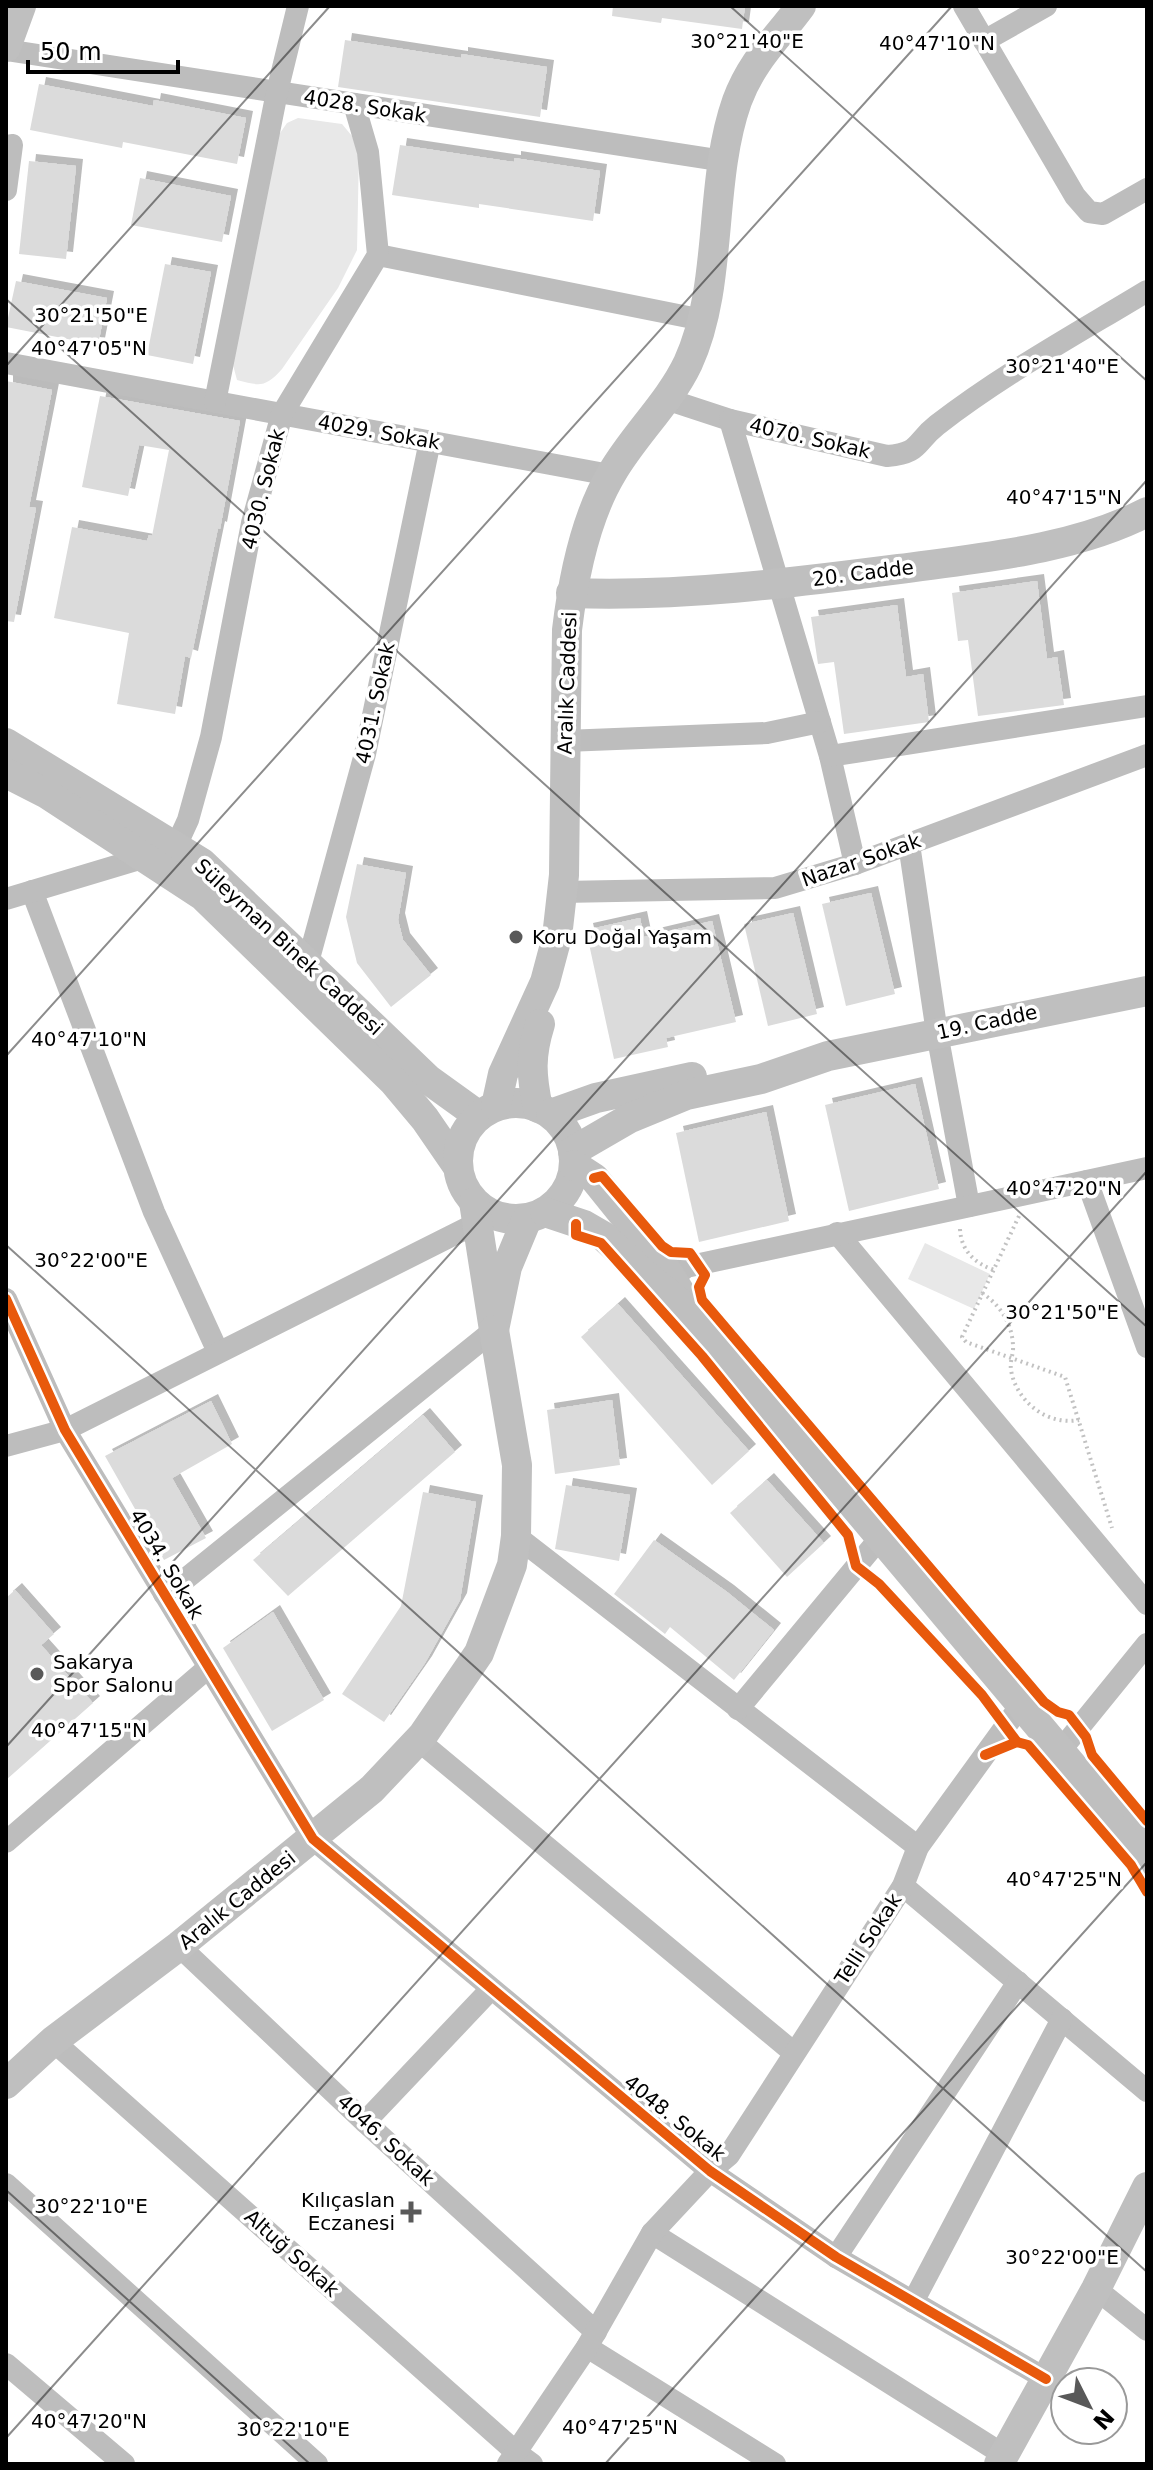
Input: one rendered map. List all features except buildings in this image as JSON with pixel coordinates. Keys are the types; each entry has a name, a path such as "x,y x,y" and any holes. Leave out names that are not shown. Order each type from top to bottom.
{"street":[{"path":"6,48 21,6"},
{"path":"215,402 277,92 298,6"},
{"name":"Aralık Caddesi","path":"488,1111 545,982 557,937 562,892 567,630 571,593 593,514 610,475 688,364 703,320 724,161 737,102 757,58 801,6"},
{"path":"964,6 1075,196 1089,212 1103,214 1147,189"},
{"path":"984,41 1046,6"},
{"name":"4028. Sokak","path":"6,48 724,161"},
{"path":"354,104 368,152 378,255 703,320"},
{"path":"6,190 12,145"},
{"name":"4030. Sokak","path":"176,846 188,820 211,737 252,523 282,414 378,255"},
{"name":"4070. Sokak","path":"666,399 730,420 887,456 905,455 914,450 934,428 996,382 1147,291"},
{"name":"4029. Sokak","path":"6,363 610,475"},
{"path":"730,420 830,756 855,864"},
{"name":"4031. Sokak","path":"308,962 365,754 430,441"},
{"name":"20. Cadde","path":"571,593 619,595 779,584 969,560 1052,545 1129,521 1147,512"},
{"path":"830,756 1147,706"},
{"path":"565,741 767,733 820,722"},
{"name":"Süleyman Binek Caddesi","path":"6,743 202,863 429,1080 488,1111"},
{"name":"Nazar Sokak","path":"562,892 775,888 855,864 1147,755"},
{"name":"Süleyman Binek Caddesi","path":"6,773 47,794 203,896 394,1082 425,1119 458,1167"},
{"path":"909,844 964,1214"},
{"path":"6,899 146,857"},
{"path":"32,891 154,1212 218,1352"},
{"name":"Aralık Caddesi","path":"544,1111 531,1076 533,1047 545,1009 545,982"},
{"name":"19. Cadde","path":"828,1056 1147,991"},
{"path":"544,1111 770,1060 828,1056"},
{"path":"573,1158 630,1118 686,1095 761,1079 828,1056"},
{"path":"164,1594 494,1330 507,1267 536,1215 560,1200 570,1183 573,1158 564,1128 544,1111 515,1103 488,1111 466,1130 459,1148 458,1167 475,1212"},
{"path":"573,1158 594,1178 673,1278 692,1313"},
{"path":"673,1278 686,1267 837,1233 964,1214 1147,1168"},
{"path":"1087,1181 1147,1347"},
{"path":"6,1446 65,1430 218,1352 475,1212 507,1219 536,1215 584,1225 603,1236 692,1313 1092,1789 1147,1845"},
{"name":"Aralık Caddesi","path":"6,2084 53,2041 179,1946 372,1789 418,1740 479,1653 512,1565 516,1536 517,1465 475,1212"},
{"path":"837,1233 1147,1604"},
{"name":"4034. Sokak","path":"6,1299 65,1430 313,1839"},
{"path":"516,1536 918,1847"},
{"path":"738,1709 880,1538"},
{"path":"1060,1751 1147,1644"},
{"path":"6,1842 209,1667"},
{"name":"Telli Sokak","path":"519,2460 652,2233 729,2155 903,1886 918,1847 1021,1705"},
{"path":"418,1740 793,2052"},
{"path":"1092,1789 1147,1873"},
{"name":"4048. Sokak","path":"313,1839 710,2171 836,2257 1046,2379"},
{"path":"903,1886 1147,2091"},
{"name":"4046. Sokak","path":"179,1946 592,2339 775,2464"},
{"path":"836,2257 1018,1982"},
{"path":"365,2122 491,1989"},
{"path":"913,2302 1062,2019"},
{"name":"Altuğ Sokak","path":"53,2041 519,2460"},
{"path":"6,2184 317,2464"},
{"path":"652,2233 1001,2460 1096,2289 1147,2187"},
{"path":"1096,2289 1147,2330"},
{"path":"6,2364 124,2464"}],"path":[{"path":"1021,1210 962,1337 966,1342 1065,1377 1115,1539"},
{"path":"964,1214 960,1241 968,1253 994,1270"},
{"path":"982,1293 1003,1311 1011,1330 1010,1367 1026,1401 1056,1420 1079,1420"}],"shaded area":[{"path":"298,118 342,124 352,136 359,153 357,250 338,288 282,369 271,380 262,384 251,383 237,380 233,365 278,136 287,123"},
{"path":"925,1243 990,1274 974,1309 908,1279"}],"cycle path":[{"path":"594,1178 602,1176 662,1246 671,1252 690,1253 705,1275 699,1287 702,1300 1044,1702 1058,1712 1069,1715 1086,1737 1092,1755 1147,1821"},
{"path":"576,1224 576,1235 601,1243 702,1356 848,1535 856,1566 879,1584 982,1695 1017,1742"},
{"path":"6,1299 65,1430 313,1839 710,2171 836,2257 1046,2379"},
{"path":"985,1755 1017,1742 1028,1745 1131,1865 1147,1892"}],"place":[{"name":"Koru Doğal Yaşam","path":"516,937"},
{"name":"Sakarya Spor Salonu","path":"37,1674"},
{"name":"Kılıçaslan Eczanesi","path":"411,2212"}]}
